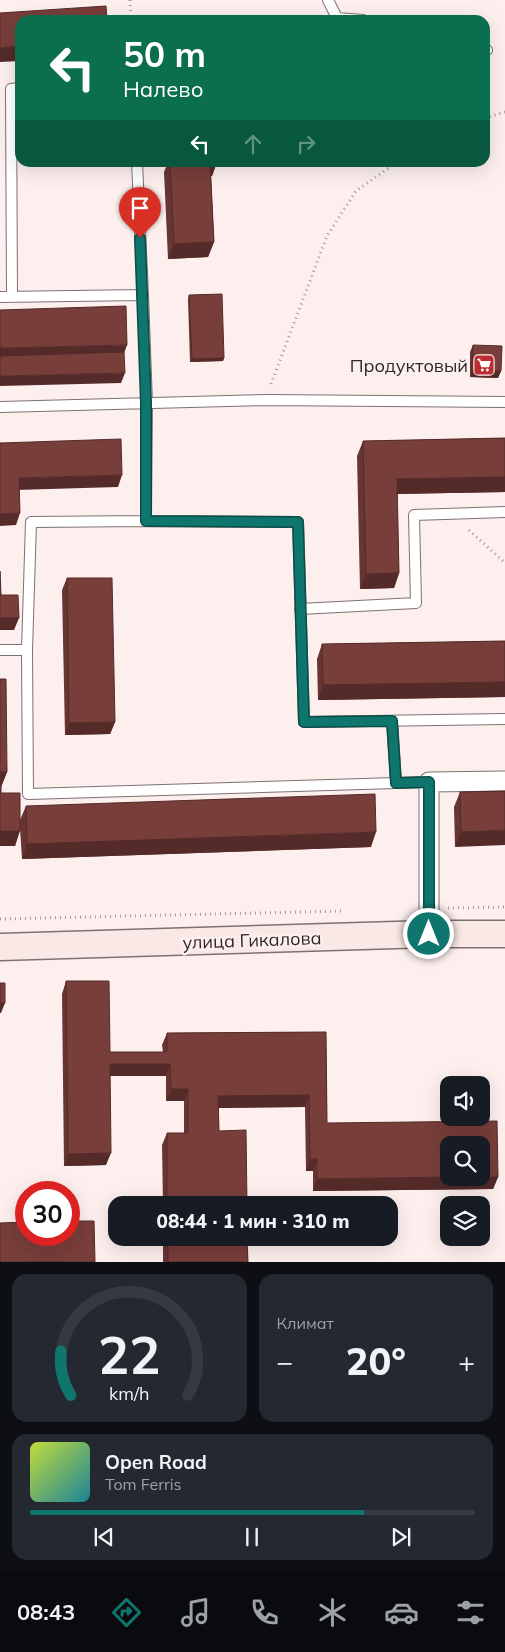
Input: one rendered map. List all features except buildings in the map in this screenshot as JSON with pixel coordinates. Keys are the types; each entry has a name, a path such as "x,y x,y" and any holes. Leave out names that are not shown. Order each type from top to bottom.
{"main road":[{"name":"улица Гикалова","path":"0,947 429,934 505,934"}],"street":[{"path":"429,934 429,782 505,781"}],"lane":[{"path":"328,0 335,15"},
{"path":"12,297 11,88 15,88"},
{"path":"137,167 146,403 146,521"},
{"path":"0,297 143,295"},
{"path":"0,407 266,400 505,402"},
{"path":"300,609 416,603 414,515 505,512"},
{"path":"429,782 28,794 27,650 31,522 298,522 304,722 505,719"},
{"path":"0,650 27,650"},
{"path":"392,721 396,783"}],"path":[{"path":"130,0 131,15"},
{"path":"490,116 505,112"},
{"path":"266,400 327,236 356,191 390,167"},
{"path":"451,514 505,563"},
{"path":"429,908 505,907"},
{"path":"0,919 349,910"}],"place":[{"name":"Продуктовый","path":"484,365"}],"route":[{"path":"140,238 146,403 146,521 298,522 304,722 392,721 396,783 429,782 429,934"}]}
